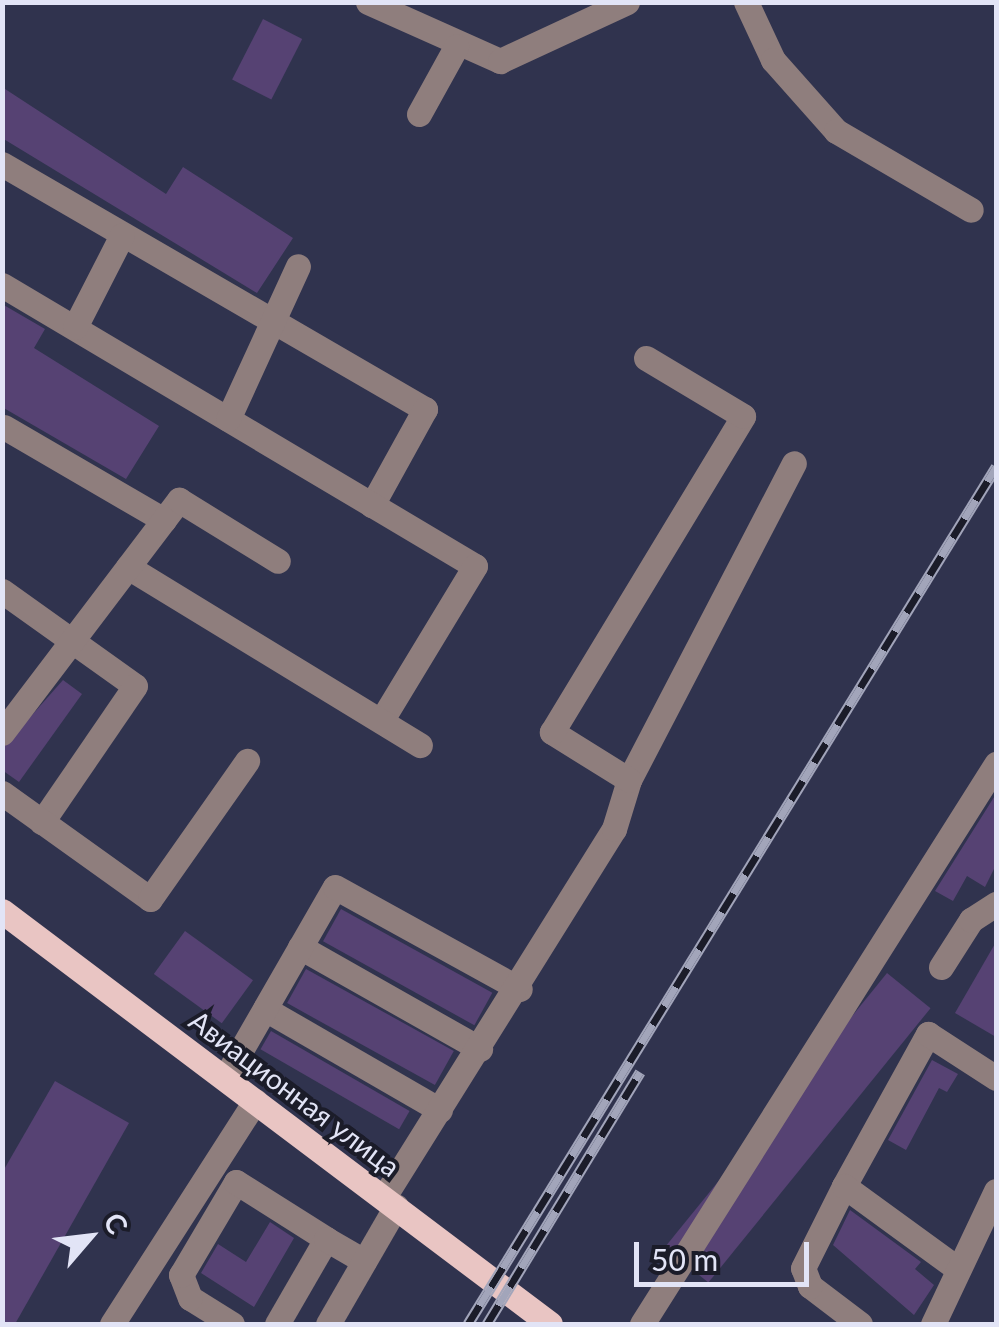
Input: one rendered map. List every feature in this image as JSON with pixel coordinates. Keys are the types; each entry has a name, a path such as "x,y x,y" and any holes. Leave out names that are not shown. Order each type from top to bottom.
{"main road":[{"name":"Авиационная улица","path":"3,914 550,1324"}],"lane":[{"path":"368,2 456,47 520,59 627,2"},
{"path":"746,2 773,60 836,131 971,210"},
{"path":"420,114 456,47"},
{"path":"2,164 272,324 425,408 372,504"},
{"path":"75,328 122,235"},
{"path":"228,418 298,266"},
{"path":"2,284 476,566 381,722"},
{"path":"629,780 552,732 743,416 646,358"},
{"path":"4,426 164,520"},
{"path":"328,1324 440,1110 520,989 614,829 629,780 794,463"},
{"path":"2,733 178,500 278,561"},
{"path":"128,567 420,745"},
{"path":"2,591 136,686 42,822"},
{"path":"2,793 150,899 248,761"},
{"path":"642,1324 996,764"},
{"path":"225,1078 335,887 520,989"},
{"path":"941,967 972,920 996,904"},
{"path":"300,947 480,1049"},
{"path":"264,1009 440,1110"},
{"path":"860,1324 810,1286 803,1268 928,1034 996,1078"},
{"path":"112,1324 255,1101"},
{"path":"232,1324 190,1298 181,1275 236,1182 364,1261"},
{"path":"844,1186 955,1267"},
{"path":"933,1324 955,1267 996,1191"},
{"path":"277,1324 326,1239"}],"building":[{"path":"263,19 302,39 271,100 232,80"},
{"path":"2,87 166,194 183,167 293,238 257,293 2,138"},
{"path":"2,304 45,329 34,348 159,426 126,479 2,407"},
{"path":"63,680 82,694 19,782 2,770 2,749"},
{"path":"996,794 996,865 985,887 967,876 953,901 935,891"},
{"path":"341,909 492,993 474,1025 323,941"},
{"path":"185,931 253,980 222,1023 154,974"},
{"path":"996,942 996,1037 955,1013"},
{"path":"306,969 454,1051 435,1085 287,1003"},
{"path":"887,973 931,1008 708,1283 665,1247"},
{"path":"271,1031 410,1111 399,1129 260,1049"},
{"path":"932,1060 958,1074 947,1092 939,1088 906,1150 888,1140"},
{"path":"55,1081 129,1123 15,1324 2,1324 2,1173"},
{"path":"850,1210 921,1262 915,1269 934,1285 914,1315 833,1245"},
{"path":"270,1222 294,1238 254,1307 201,1273 218,1244 246,1262"}],"railway":[{"path":"468,1324 996,467"},
{"path":"487,1324 640,1072"}]}
